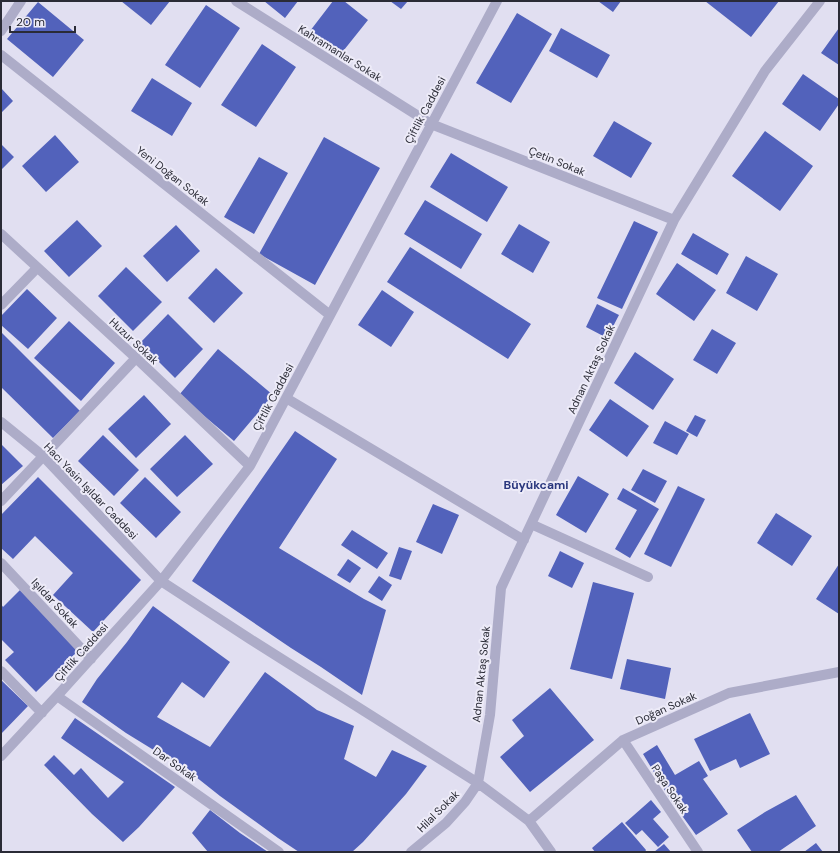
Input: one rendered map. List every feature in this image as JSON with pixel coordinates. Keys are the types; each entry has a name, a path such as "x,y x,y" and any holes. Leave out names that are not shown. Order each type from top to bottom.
{"street":[{"path":"1,31 21,1"},
{"name":"Kahramanlar Sokak","path":"236,1 431,124"},
{"name":"Çiftlik Caddesi","path":"1,756 42,713 161,581 250,466 497,1"},
{"name":"Adnan Aktaş Sokak","path":"478,783 490,715 501,588 674,220 765,71 820,1"},
{"name":"Yeni Doğan Sokak","path":"1,55 330,315"},
{"name":"Çetin Sokak","path":"431,124 674,220"},
{"name":"Huzur Sokak","path":"1,234 136,358 250,466"},
{"path":"1,305 37,268"},
{"path":"1,501 136,358"},
{"path":"286,398 524,540"},
{"name":"Hacı Yasin Işıldar Caddesi","path":"1,422 43,456 161,581 256,643 478,783 529,821 551,852"},
{"path":"531,524 648,577"},
{"name":"Işıldar Sokak","path":"1,563 91,659"},
{"path":"1,671 42,713"},
{"name":"Doğan Sokak","path":"529,821 623,740 729,693 839,672"},
{"name":"Dar Sokak","path":"57,696 279,852"},
{"name":"Paşa Sokak","path":"623,740 698,852"},
{"name":"Hilal Sokak","path":"411,852 446,823 465,802 478,783"}],"building":[{"path":"121,1 170,1 151,25"},
{"path":"264,1 298,1 285,18"},
{"path":"333,1 344,1 368,20 340,55 310,31"},
{"path":"390,1 408,1 401,9"},
{"path":"598,1 621,1 613,12"},
{"path":"705,1 779,1 751,37"},
{"path":"38,2 84,40 53,77 7,39"},
{"path":"206,5 240,28 200,88 165,65"},
{"path":"517,13 552,34 511,103 476,83"},
{"path":"561,28 610,55 597,78 549,51"},
{"path":"839,28 839,65 821,53"},
{"path":"262,44 296,67 256,127 221,105"},
{"path":"803,74 839,99 839,104 820,131 782,104"},
{"path":"152,78 192,103 172,136 131,111"},
{"path":"1,88 13,101 1,113"},
{"path":"614,121 652,143 631,178 593,156"},
{"path":"765,131 813,166 780,211 732,176"},
{"path":"55,135 79,162 46,192 22,166"},
{"path":"324,137 380,168 315,285 259,254"},
{"path":"1,144 14,157 1,170"},
{"path":"451,153 508,187 487,222 430,187"},
{"path":"259,157 288,173 254,234 224,217"},
{"path":"425,200 482,234 461,269 404,234"},
{"path":"77,220 102,246 69,277 44,251"},
{"path":"634,221 658,232 622,309 597,298"},
{"path":"519,224 550,242 533,273 501,254"},
{"path":"176,225 200,251 167,282 143,256"},
{"path":"693,233 729,254 717,275 681,254"},
{"path":"410,247 531,324 508,359 387,282"},
{"path":"746,256 778,274 757,311 726,293"},
{"path":"677,263 716,290 694,321 656,294"},
{"path":"126,267 162,302 133,331 98,296"},
{"path":"216,268 243,293 214,323 188,298"},
{"path":"27,289 57,318 28,349 1,325 1,316"},
{"path":"382,290 414,312 391,347 358,325"},
{"path":"597,304 619,315 607,338 586,327"},
{"path":"168,314 203,349 175,378 140,343"},
{"path":"69,321 115,363 81,401 34,358"},
{"path":"712,329 736,343 717,374 693,360"},
{"path":"1,332 80,411 53,438 1,387"},
{"path":"218,349 273,395 234,441 179,395"},
{"path":"635,352 674,379 653,410 614,383"},
{"path":"144,395 171,424 136,458 108,429"},
{"path":"610,399 649,426 627,457 589,430"},
{"path":"695,415 706,420 697,437 686,431"},
{"path":"665,421 689,434 677,455 653,443"},
{"path":"295,431 337,459 279,548 364,599 386,610 362,695 192,581"},
{"path":"103,435 139,470 114,496 78,461"},
{"path":"185,435 213,464 177,497 150,469"},
{"path":"1,444 23,466 1,485"},
{"path":"643,469 667,481 655,503 631,490"},
{"path":"578,476 609,494 586,533 556,515"},
{"path":"38,477 141,580 93,632 53,595 73,573 35,536 13,559 1,548 1,515"},
{"path":"145,477 181,512 156,538 120,503"},
{"path":"678,486 705,499 671,567 644,554"},
{"path":"623,488 659,509 630,558 615,549 637,510 617,499"},
{"path":"433,504 459,515 442,554 416,542"},
{"path":"776,513 812,536 792,566 757,543"},
{"path":"352,530 388,553 377,569 341,545"},
{"path":"399,547 412,551 401,580 389,576"},
{"path":"560,551 584,563 572,588 548,576"},
{"path":"348,559 361,568 350,583 337,575"},
{"path":"839,564 839,614 816,599"},
{"path":"379,576 392,585 382,601 368,592"},
{"path":"593,582 634,593 612,679 570,669"},
{"path":"20,590 79,650 36,692 5,660 14,652 1,639 1,604 3,607"},
{"path":"153,606 230,662 204,698 182,682 157,717 210,747 265,672 317,710 354,726 344,759 376,777 392,750 427,766 406,794 363,842 352,852 299,852 220,796 191,773 126,733 82,702 97,679 127,642"},
{"path":"627,659 671,668 665,699 620,689"},
{"path":"1,680 28,706 1,734"},
{"path":"550,688 594,740 530,792 500,757 524,736 512,720"},
{"path":"750,713 770,754 740,768 736,759 710,771 694,739"},
{"path":"75,718 175,787 139,827 123,842 92,814 44,765 54,755 74,775 81,768 108,798 124,782 61,738"},
{"path":"657,745 675,775 699,761 708,776 703,779 728,814 696,835 670,799 643,754"},
{"path":"796,795 816,826 778,852 752,852 737,830"},
{"path":"651,800 661,812 653,819 669,837 658,847 642,830 636,835 625,823"},
{"path":"210,810 268,852 208,852 192,833"},
{"path":"622,822 646,850 645,852 595,852 592,848"},
{"path":"816,843 823,852 804,852"},
{"path":"664,844 671,852 654,852"}],"district":[{"name":"Büyükcami","path":"536,485"}]}
